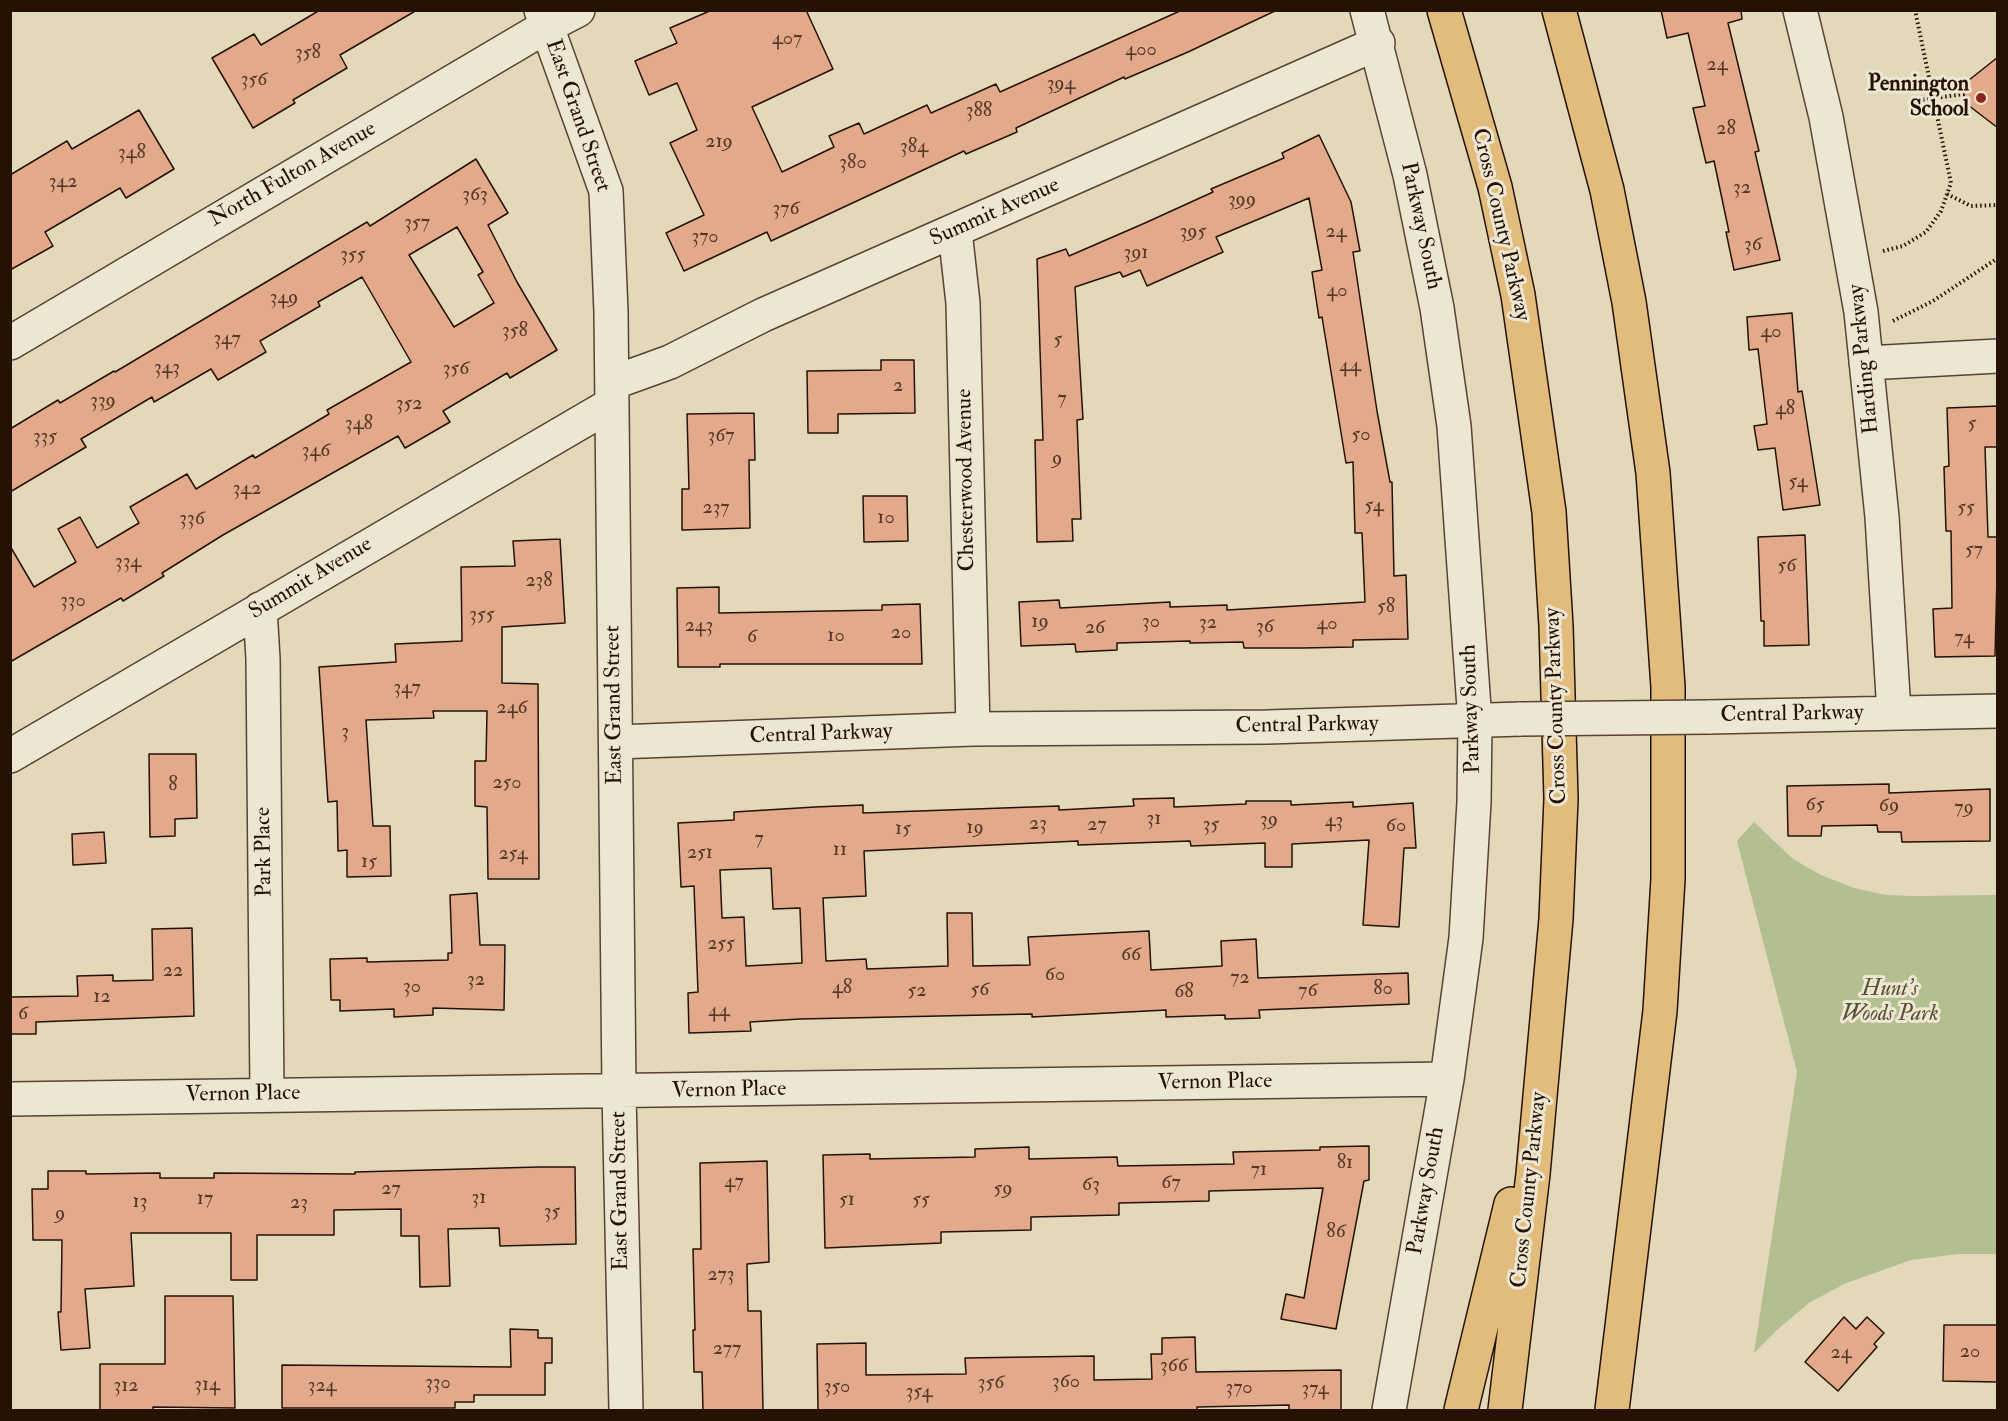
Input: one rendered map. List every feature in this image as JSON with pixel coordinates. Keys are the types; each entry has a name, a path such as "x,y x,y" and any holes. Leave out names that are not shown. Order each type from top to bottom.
{"highway":[{"name":"Cross County Parkway","path":"1444,10 1479,126 1507,238 1529,360 1549,512 1556,626 1561,800 1556,919 1542,1080 1505,1410"},
{"path":"1559,10 1607,190 1629,302 1653,472 1668,675 1669,800 1662,975 1648,1123 1612,1408"},
{"path":"1461,1410 1542,1080"}],"street":[{"name":"North Fulton Avenue","path":"10,343 544,18 578,10"},
{"name":"Parkway South","path":"1367,10 1378,43 1410,175 1437,308 1454,426 1475,722 1474,802 1466,938 1447,1079 1389,1410"},
{"name":"Harding Parkway","path":"1800,10 1850,240 1882,517 1894,713"},
{"name":"East Grand Street","path":"544,18 606,191 612,394 619,1092 626,1410"},
{"name":"Summit Avenue","path":"10,756 260,609 612,394 670,362 763,315 1378,43"},
{"name":"Chesterwood Avenue","path":"954,231 963,303 973,729"},
{"path":"1866,363 1998,356"},
{"name":"Park Place","path":"260,609 263,659 267,1094"},
{"name":"Central Parkway","path":"616,742 973,729 1278,727 1521,719 1998,711"},
{"name":"Vernon Place","path":"10,1099 1447,1079"}],"path":[{"path":"1883,251 1903,246 1926,232 1941,211 1951,183 1915,10"},
{"path":"1914,101 1964,94"},
{"path":"1947,194 1971,206 1998,205"},
{"path":"1892,322 1933,301 1998,258"}],"green space":[{"name":"Hunt's Woods Park","path":"1754,822 1793,859 1821,875 1854,888 1886,895 1997,895 1998,1254 1958,1254 1911,1260 1844,1284 1809,1303 1754,1353 1797,1072 1737,841"}],"building":[{"path":"320,10 417,10 340,55 347,68 293,100 295,103 253,128 212,58 254,34 261,45"},
{"path":"712,10 806,10 833,69 752,107 782,172 834,147 829,136 859,123 864,134 927,105 931,113 996,84 1000,92 1182,10 1277,10 1188,52 1125,79 1124,77 1016,128 1017,132 966,154 964,151 771,241 767,232 684,271 666,233 704,215 670,143 697,130 677,83 649,95 635,61 677,43 670,28"},
{"path":"1661,10 1741,10 1742,19 1728,23 1759,151 1755,152 1780,260 1734,270 1726,232 1729,232 1714,161 1706,163 1693,108 1705,106 1688,33 1667,38"},
{"path":"1998,57 1998,128 1964,102 1964,84"},
{"path":"139,110 174,169 126,198 120,188 45,232 53,246 10,270 10,175 67,141 72,149"},
{"path":"1319,135 1351,202 1360,251 1353,252 1377,411 1390,482 1392,482 1394,576 1406,575 1408,639 1353,640 1353,647 1302,648 1244,648 1243,642 1190,643 1190,641 1117,643 1117,650 1076,652 1075,644 1021,646 1019,602 1059,600 1060,608 1170,602 1170,607 1227,605 1227,610 1365,602 1362,533 1355,533 1353,462 1346,463 1322,317 1319,318 1312,272 1322,270 1309,198 1216,237 1223,252 1147,286 1140,270 1123,277 1120,272 1075,287 1083,419 1077,420 1081,519 1072,519 1073,541 1037,542 1035,440 1043,440 1037,259 1066,249 1069,256 1145,223 1213,192 1211,189 1284,158 1282,153"},
{"path":"476,159 508,213 488,225 517,282 557,350 510,378 507,373 443,411 450,422 405,448 398,436 223,535 162,573 164,576 123,601 121,598 10,662 10,546 34,587 76,562 58,529 80,517 97,548 139,523 130,507 187,474 196,489 253,455 255,458 329,414 327,410 411,362 362,277 318,302 320,306 260,341 266,352 218,380 211,369 154,402 152,397 81,439 86,447 10,492 10,429 58,400 60,403 115,372 367,222 370,226","holes":["457,227 483,272 478,275 494,303 454,327 409,255"]},
{"path":"1792,313 1798,392 1802,391 1820,505 1783,510 1775,448 1758,450 1754,426 1767,424 1758,349 1749,350 1747,317"},
{"path":"881,360 914,360 915,413 838,414 838,433 808,433 807,371 881,370"},
{"path":"1998,406 1998,447 1985,447 1988,537 1998,537 1995,656 1935,657 1933,609 1952,608 1951,531 1946,531 1944,467 1949,466 1947,408"},
{"path":"754,413 755,460 749,460 750,528 682,530 682,489 689,489 687,414"},
{"path":"863,496 907,496 908,541 864,542"},
{"path":"1805,535 1809,645 1764,646 1758,537"},
{"path":"560,539 565,623 502,627 502,683 538,684 539,879 488,879 487,807 475,806 475,761 486,761 487,711 433,711 434,718 366,720 373,826 390,826 391,876 347,877 347,850 338,851 337,801 328,802 319,667 396,662 395,644 462,641 461,567 515,566 513,541"},
{"path":"719,587 719,613 882,610 882,605 920,604 922,664 720,664 720,667 678,667 677,588"},
{"path":"149,754 196,754 197,818 175,819 175,836 150,837"},
{"path":"1889,784 1889,793 1990,789 1990,841 1902,842 1901,832 1878,832 1877,825 1822,826 1821,836 1788,836 1787,786"},
{"path":"1174,798 1174,807 1246,804 1246,801 1291,801 1291,805 1353,802 1353,807 1413,803 1416,848 1404,848 1399,927 1363,925 1369,840 1292,844 1292,867 1265,867 1265,843 1191,846 1190,841 1078,845 1078,841 864,851 866,896 823,898 826,961 866,959 867,969 948,966 947,913 972,913 973,966 1030,965 1028,937 1149,931 1151,970 1222,966 1221,941 1256,939 1258,978 1408,973 1409,1004 1259,1010 1260,1018 1225,1019 1225,1015 1166,1017 1166,1010 1032,1017 1032,1014 800,1019 750,1022 751,1031 689,1033 688,993 698,992 694,886 681,887 678,823 734,820 734,812 815,807 863,805 863,813 1059,806 1059,810 1134,806 1133,799","holes":["771,868 773,909 800,908 802,963 746,966 744,917 722,918 720,870"]},
{"path":"104,832 106,863 73,865 72,834"},
{"path":"477,893 480,945 505,945 504,1010 433,1008 433,1015 394,1017 394,1009 340,1011 340,1000 331,1000 330,959 367,958 367,962 448,960 448,953 452,953 450,895"},
{"path":"192,928 194,1016 36,1022 36,1034 10,1034 10,997 78,996 77,976 113,975 113,981 153,980 152,929"},
{"path":"1369,1146 1369,1180 1364,1181 1336,1329 1281,1319 1286,1294 1304,1298 1323,1188 1209,1191 1209,1201 1119,1203 1119,1215 1031,1217 1031,1230 941,1232 941,1243 825,1248 823,1155 870,1154 870,1159 975,1157 975,1149 1029,1147 1029,1159 1117,1157 1118,1166 1234,1164 1233,1152 1320,1150 1320,1147"},
{"path":"767,1161 769,1262 747,1264 748,1311 761,1311 763,1410 703,1410 702,1372 694,1372 693,1330 695,1330 693,1249 701,1249 700,1163"},
{"path":"575,1167 576,1244 500,1246 499,1228 448,1229 450,1286 420,1287 419,1236 401,1236 401,1209 334,1210 334,1235 257,1235 257,1280 231,1280 231,1233 131,1233 134,1286 85,1289 90,1348 61,1350 58,1312 61,1312 62,1240 33,1240 32,1189 48,1189 48,1171 86,1171 86,1174 160,1173 160,1178 214,1178 214,1173 355,1174 355,1172"},
{"path":"165,1296 233,1296 235,1408 153,1407 153,1410 100,1410 100,1364 165,1364"},
{"path":"1844,1317 1856,1329 1867,1317 1884,1333 1874,1344 1877,1347 1838,1391 1805,1362"},
{"path":"1944,1325 1998,1325 1998,1382 1943,1381"},
{"path":"510,1329 538,1330 538,1338 552,1338 552,1363 545,1363 545,1395 474,1395 474,1402 455,1402 455,1408 282,1408 282,1365 511,1367"},
{"path":"1195,1337 1196,1372 1341,1370 1341,1410 1289,1410 1289,1405 1197,1407 1197,1410 818,1410 817,1344 866,1343 866,1375 966,1374 965,1358 1094,1356 1094,1380 1152,1379 1151,1354 1162,1354 1162,1338"}],"place":[{"name":"Pennington School","path":"1981,98"}]}
